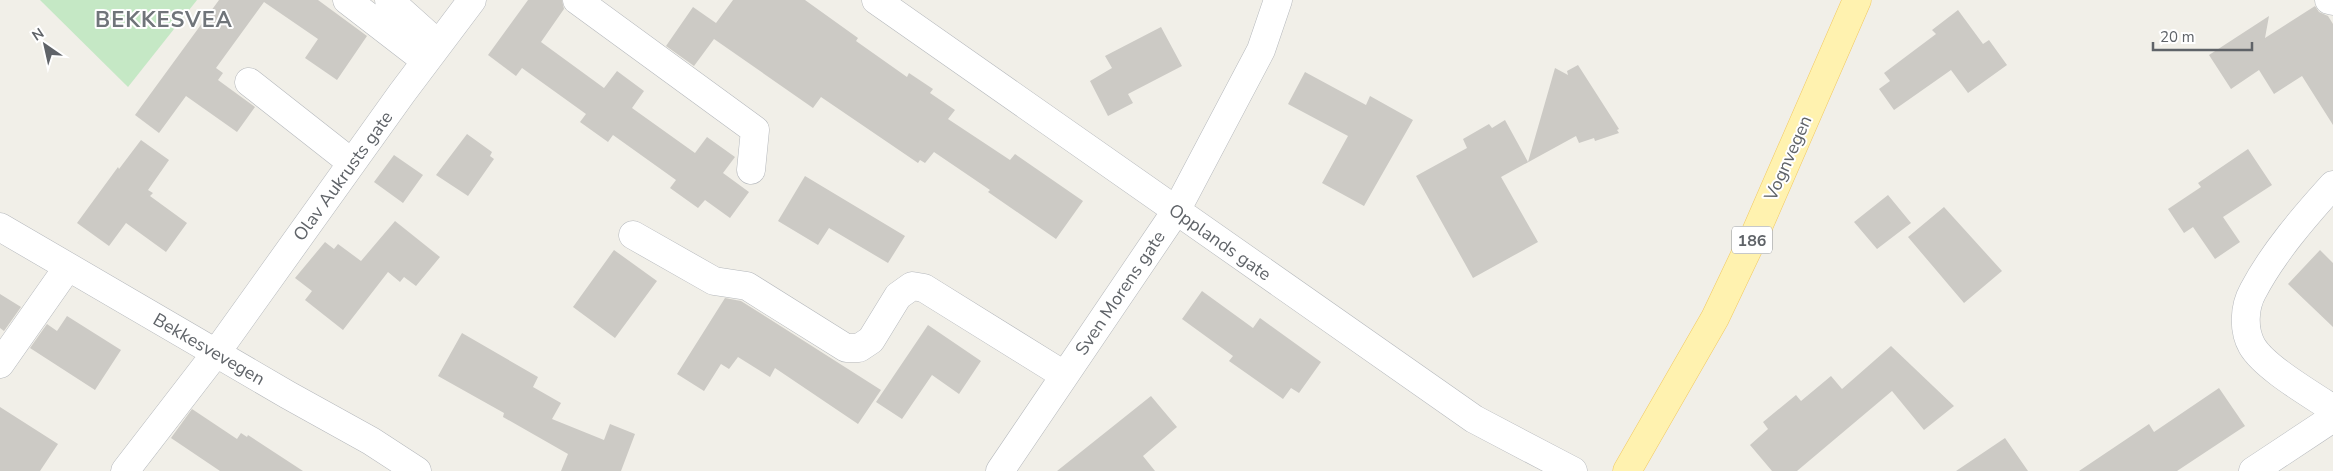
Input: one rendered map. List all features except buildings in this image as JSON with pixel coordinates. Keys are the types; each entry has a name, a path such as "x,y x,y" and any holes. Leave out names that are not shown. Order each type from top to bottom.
{"main road":[{"name":"Vognvegen","path":"1627,471 1715,318 1755,234 1857,0"}],"street":[{"path":"347,0 432,53"},
{"path":"389,0 432,53"},
{"name":"Olav Aukrusts gate","path":"125,471 216,353 472,0"},
{"path":"577,0 755,130 751,170"},
{"name":"Opplands gate","path":"876,0 1474,419 1573,471"},
{"name":"Sven Morens gate","path":"1000,471 1176,211 1261,50 1278,0"},
{"path":"2329,0 2333,1"},
{"path":"249,82 352,163"},
{"path":"2333,185 2299,223 2252,292 2246,313 2246,330 2252,346 2267,363 2333,409"},
{"name":"Bekkesvevegen","path":"0,226 216,353 371,441 417,471"},
{"path":"633,235 714,281 747,286 846,348 859,348 871,340 898,296 912,286 924,288 1064,375"},
{"path":"0,364 68,267"},
{"path":"2253,471 2333,418"}],"green space":[{"path":"40,0 197,0 128,87"}],"district":[{"name":"BEKKESVEA","path":"164,19"}]}
